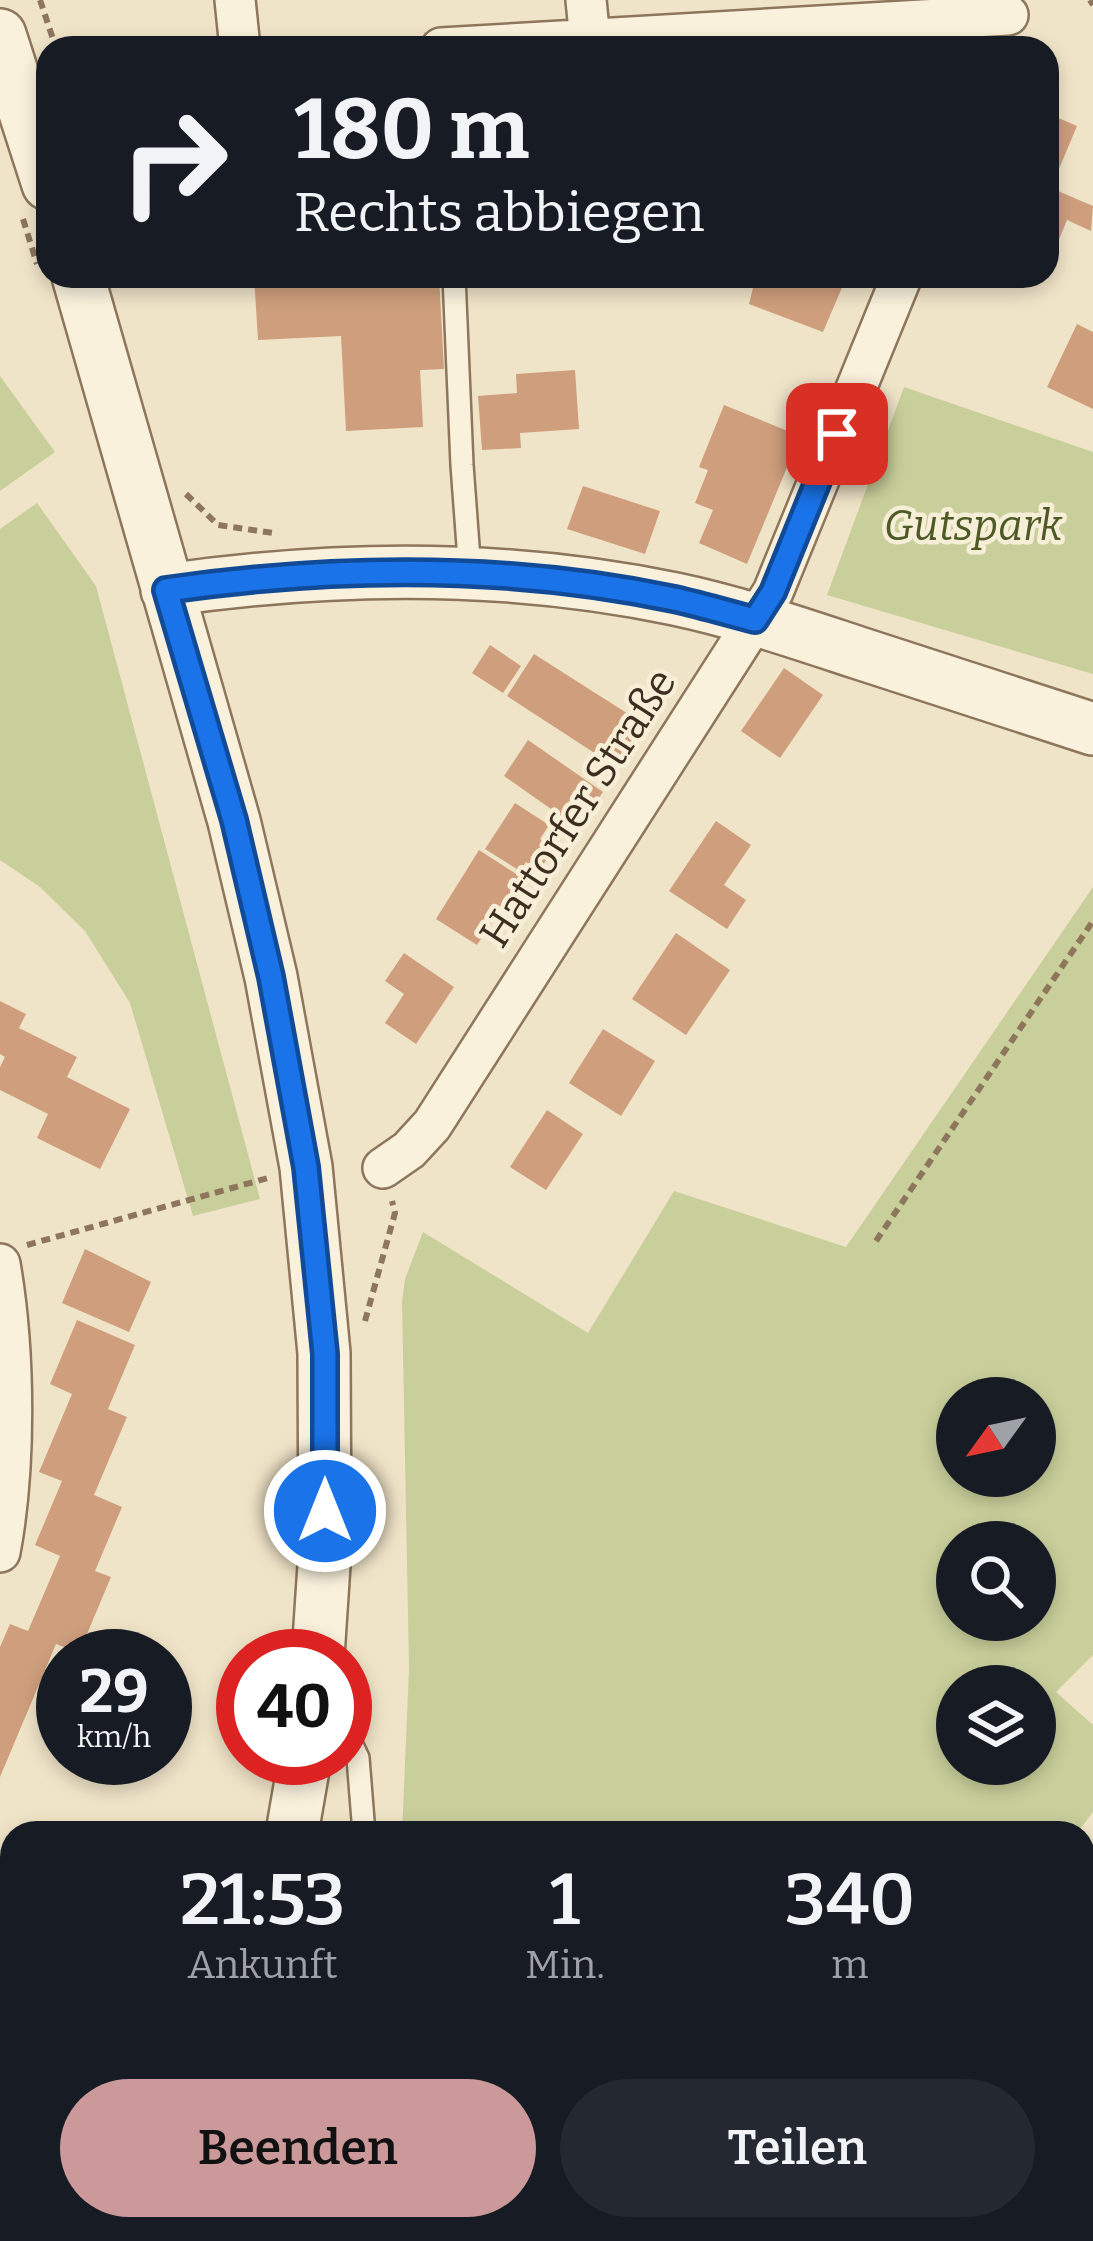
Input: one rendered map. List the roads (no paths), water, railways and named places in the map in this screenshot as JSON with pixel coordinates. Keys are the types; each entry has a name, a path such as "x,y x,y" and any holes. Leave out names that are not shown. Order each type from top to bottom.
{"street":[{"path":"235,0 239,36"},
{"path":"586,0 590,36"},
{"path":"625,36 842,11 1006,21"},
{"path":"1,45 36,202"},
{"path":"63,288 166,590 234,820 271,977 306,1167 325,1354 326,1550 320,1629"},
{"name":"Hattorfer Straße","path":"383,1168 409,1150 432,1125 773,592 897,288"},
{"path":"166,590 315,573 470,573 674,599 755,620 1093,729"},
{"path":"0,1552 7,1518 12,1255"},
{"path":"294,1821 300,1785"}],"lane":[{"path":"455,288 470,573"},
{"path":"360,1785 363,1821"}],"park label":[{"name":"Gutspark","path":"973,526"}]}
